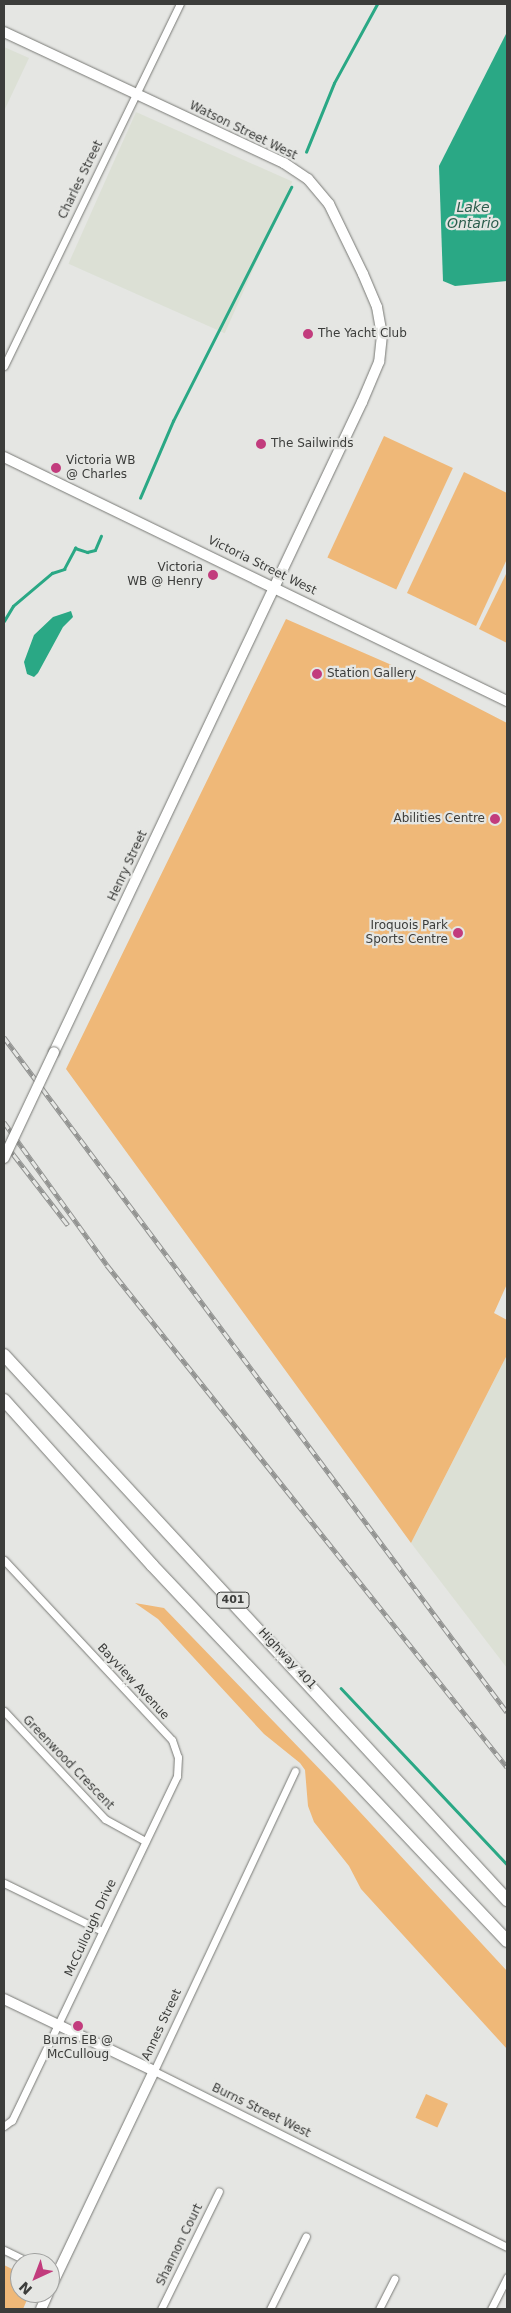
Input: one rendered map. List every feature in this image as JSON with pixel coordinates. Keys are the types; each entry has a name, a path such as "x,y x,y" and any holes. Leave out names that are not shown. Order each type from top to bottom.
{"highway":[{"name":"Highway 401","path":"4,1355 507,1900"},
{"name":"401","path":"4,1400 152,1565 507,1942"},
{"path":"4,1410 152,1565"}],"street":[{"name":"Charles Street","path":"4,366 135,93 180,4"},
{"name":"Watson Street West","path":"4,32 284,163 308,179 330,204 377,306 382,335 379,362 273,585"},
{"name":"Victoria Street West","path":"4,456 273,585 507,701"},
{"name":"Henry Street","path":"4,1158 273,585"},
{"name":"Bayview Avenue","path":"4,1560 172,1740 178,1757 176,1776 145,1841"},
{"name":"Greenwood Crescent","path":"4,1712 105,1819 145,1841"},
{"name":"Annes Street","path":"60,2260 154,2071 295,1771"},
{"name":"McCullough Drive","path":"4,2126 12,2120 145,1841"},
{"path":"4,1883 102,1931"},
{"name":"Burns Street West","path":"4,1999 154,2071 507,2247"},
{"name":"Shannon Court","path":"161,2309 219,2191"},
{"path":"270,2309 306,2236"},
{"path":"491,2309 507,2277"},
{"path":"379,2309 394,2279"}],"shaded area":[{"path":"4,47 29,58 4,111"},
{"path":"136,112 292,182 225,333 68,264"},
{"path":"384,436 453,468 396,590 327,557"},
{"path":"464,472 507,493 507,559 476,626 407,593"},
{"path":"507,572 507,643 479,629"},
{"path":"286,619 410,673 507,723 507,1284 494,1313 507,1320 507,1355 411,1543 66,1069"},
{"path":"507,1355 507,1668 411,1543"},
{"path":"135,1603 164,1608 335,1785 507,1971 507,2049 361,1889 349,1866 314,1822 308,1806 305,1770 300,1763 264,1734 158,1619"},
{"path":"426,2094 448,2104 437,2128 415,2118"},
{"path":"4,2265 10,2268 10,2303 26,2303 23,2309 4,2309"}],"water":[{"name":"Lake Ontario","path":"507,32 507,281 455,286 443,281 439,166"},
{"path":"71,611 73,617 63,627 38,673 34,677 27,674 24,662 34,635 53,617"}],"waterway":[{"path":"306,152 334,83 377,4"},
{"path":"140,498 173,421 291,187"},
{"path":"4,621 13,606 52,573 64,569 75,548 87,552 95,550 101,536"},
{"path":"341,1688 507,1864"}],"railway":[{"path":"4,1037 507,1712"},
{"path":"4,1122 107,1265 507,1767"},
{"path":"4,1142 68,1225"}],"place":[{"name":"The Yacht Club","path":"308,334"},
{"name":"The Sailwinds","path":"261,444"},
{"name":"Victoria WB @ Charles","path":"56,468"},
{"name":"Victoria WB @ Henry","path":"213,575"},
{"name":"Station Gallery","path":"317,674"},
{"name":"Abilities Centre","path":"495,819"},
{"name":"Iroquois Park Sports Centre","path":"458,933"},
{"name":"Burns EB @ McCulloug","path":"78,2026"}]}
